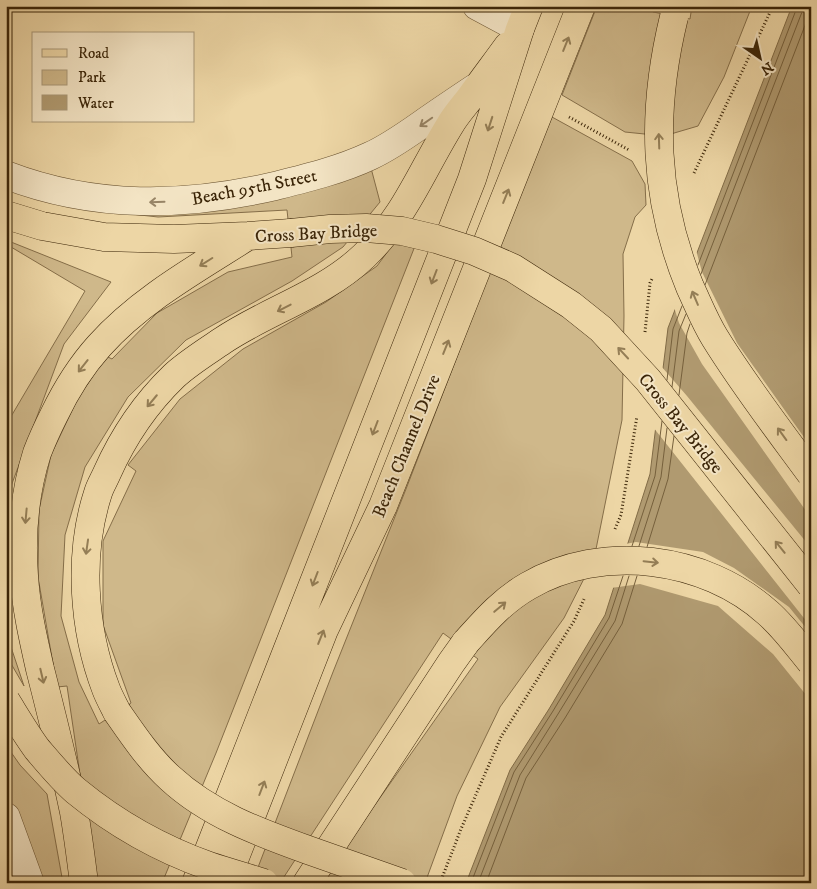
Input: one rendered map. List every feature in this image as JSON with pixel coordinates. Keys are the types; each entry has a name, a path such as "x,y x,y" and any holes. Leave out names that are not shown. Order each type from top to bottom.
{"main road":[{"name":"Beach Channel Drive","path":"225,883 324,630 386,497 581,6"},
{"path":"675,11 663,67 658,127 662,187 680,262 701,313 714,337 811,474"},
{"path":"402,883 268,836 240,824 213,810 184,790 152,760 117,712 106,690 94,649 89,626 86,561 92,518 98,492 122,443 153,398 175,375 225,339 326,285 363,257 379,240 396,219 413,192 450,124 525,18"},
{"name":"Beach Channel Drive","path":"196,883 472,179 525,18"},
{"name":"Cross Bay Bridge","path":"6,215 42,226 104,237 174,239 366,228 402,231 436,238 474,251 513,268 571,305 601,329 648,380 811,585"},
{"path":"84,883 74,812 28,612 23,546 29,483 37,452 62,399 79,371 100,345 125,321 176,281 248,236"},
{"path":"307,883 466,642 496,609 528,586 546,577 587,564 611,561 633,561 682,567 730,586 750,599 768,613 811,662"},
{"path":"6,700 36,747 75,790 95,806 122,824 177,853 208,866 264,883"}],"street":[{"path":"477,6 525,18"},
{"name":"Beach 95th Street","path":"6,175 28,183 85,197 114,200 186,201 257,190 321,174 370,156 406,135 480,84"},
{"path":"6,817 30,883"}],"path":[{"path":"693,174 773,6"},
{"path":"543,102 629,150"},
{"path":"645,332 650,283 654,274"},
{"path":"613,533 621,516 637,411"},
{"path":"440,883 501,736 574,621 586,594"}],"green space":[{"path":"597,6 654,6 653,12 690,19 692,6 752,6 724,77 698,126 664,136 625,132 562,95"},
{"path":"552,117 632,161 645,184 646,205 635,217 623,254 622,420 594,559 564,618 500,707 457,796 425,883 323,883 372,809 478,659 443,633 280,883 252,883 526,178"},
{"path":"371,168 380,202 343,247 292,281 186,340 128,397 85,467 65,535 61,616 79,682 99,724 131,703 103,625 103,541 136,471 128,465 180,399 243,349 326,302 377,266 397,239 415,246 216,753 162,883 96,883 67,686 57,687 38,577 39,510 51,455 77,400 106,356 112,359 157,313 228,272 292,257 287,210 158,217 86,209"},
{"path":"6,240 111,282 64,344 7,497 6,604 6,425 85,291 6,244"},
{"path":"6,632 24,686 6,655"},
{"path":"6,745 20,765 47,794 63,883 34,883 6,802"}],"water":[{"path":"792,6 811,6 811,883 466,883 510,770 605,615 650,474 668,328"}],"pier":[{"path":"696,250 702,272 737,343 811,447 811,518 702,364 679,323 674,307"},
{"path":"661,366 811,548 811,627 653,427"},
{"path":"636,542 703,552 734,568 789,607 811,634 811,701 773,654 718,606 640,584 611,588 625,544"}]}
